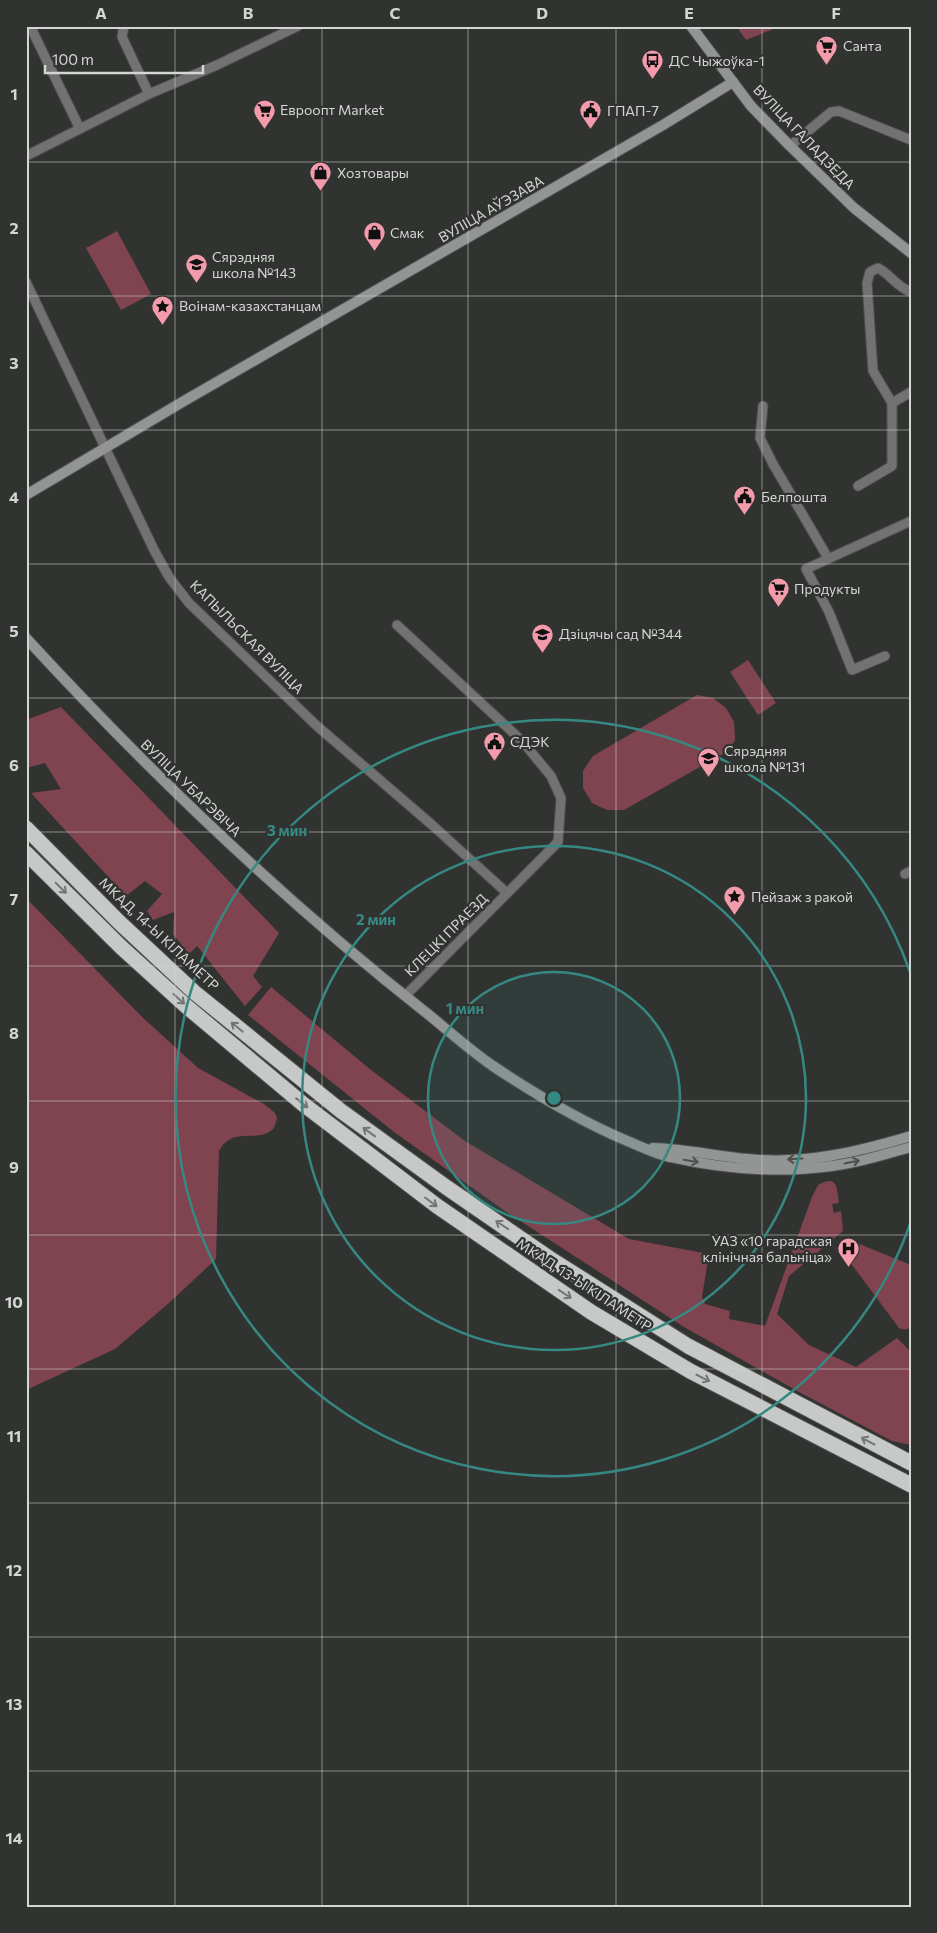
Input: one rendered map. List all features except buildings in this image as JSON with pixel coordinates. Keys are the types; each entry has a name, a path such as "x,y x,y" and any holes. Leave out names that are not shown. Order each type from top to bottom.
{"highway":[{"name":"МКАД, 14-Ы КІЛАМЕТР","path":"26,828 119,922 194,992 275,1058"},
{"name":"МКАД, 13-Ы КІЛАМЕТР","path":"26,853 121,947 186,1006 264,1072 437,1206 591,1312 690,1371 911,1485"},
{"name":"МКАД, 13-Ы КІЛАМЕТР","path":"275,1058 349,1117 549,1258 688,1346 911,1464"}],"main road":[{"name":"ВУЛІЦА ГАЛАДЗЕДА","path":"691,26 752,106 790,146 854,208 911,253"},
{"name":"ВУЛІЦА АЎЭЗАВА","path":"26,495 663,125 733,82"},
{"name":"ВУЛІЦА УБАРЭВІЧА","path":"26,638 75,692 197,814 256,869 405,996 487,1061 566,1112 668,1157 708,1164 778,1170 835,1166 911,1147"},
{"name":"ВУЛІЦА УБАРЭВІЧА","path":"644,1148 668,1148 750,1160 777,1160 836,1156 911,1136"}],"street":[{"path":"30,26 80,129"},
{"path":"124,26 122,37 149,94"},
{"path":"26,156 149,94 217,65 298,26"},
{"path":"790,146 831,112 839,111 911,140"},
{"path":"858,486 892,466 892,403 873,371 867,283 870,272 878,268 886,272 900,287 911,290"},
{"name":"КАПЫЛЬСКАЯ ВУЛІЦА","path":"26,282 169,578 190,603 317,726 431,824 507,893"},
{"path":"892,403 911,392"},
{"path":"763,406 760,438 773,464 828,558"},
{"path":"885,656 852,670 829,612 806,569 911,521"},
{"name":"КЛЕЦКІ ПРАЕЗД","path":"397,625 522,741 551,776 561,798 558,842 405,996"}],"shaded area":[{"path":"736,26 781,26 746,40"},
{"path":"117,231 151,294 121,310 86,248"},
{"path":"748,660 776,703 758,715 730,672"},
{"path":"697,695 713,698 726,708 734,722 735,740 728,751 624,810 607,810 592,803 583,788 583,771 593,756"},
{"path":"61,707 279,933 253,976 262,987 245,1006 197,946 189,954 173,934 174,912 153,920 147,911 162,894 145,881 126,896 31,793 61,789 45,763 26,768 26,720"},
{"path":"26,898 140,1015 198,1068 264,1104 275,1113 277,1118 274,1128 267,1133 231,1139 219,1151 216,1259 169,1303 115,1349 26,1390"},
{"path":"271,987 371,1070 465,1141 629,1239 709,1254 702,1297 705,1304 730,1311 729,1319 765,1326 812,1197 818,1185 829,1181 835,1184 839,1203 832,1204 834,1213 841,1211 843,1231 789,1276 777,1314 809,1345 856,1367 897,1338 911,1352 911,1445 892,1441 801,1393 684,1327 505,1211 394,1132 248,1015"},
{"path":"847,1239 911,1265 911,1327 908,1329 899,1328 841,1250 840,1243"}],"place":[{"name":"Санта","path":"827,65"},
{"name":"ДС Чыжоўка-1","path":"653,80"},
{"name":"Евроопт Market","path":"264,129"},
{"name":"ГПАП-7","path":"591,130"},
{"name":"Хозтовары","path":"321,192"},
{"name":"Смак","path":"374,252"},
{"name":"Сярэдняя школа №143","path":"196,284"},
{"name":"Воінам-казахстанцам","path":"163,325"},
{"name":"Белпошта","path":"745,516"},
{"name":"Продукты","path":"778,608"},
{"name":"Дзіцячы сад №344","path":"543,653"},
{"name":"СДЭК","path":"494,761"},
{"name":"Сярэдняя школа №131","path":"708,778"},
{"name":"Пейзаж з ракой","path":"735,916"},
{"name":"УАЗ «10 гарадская клінічная бальніца»","path":"848,1268"}]}
